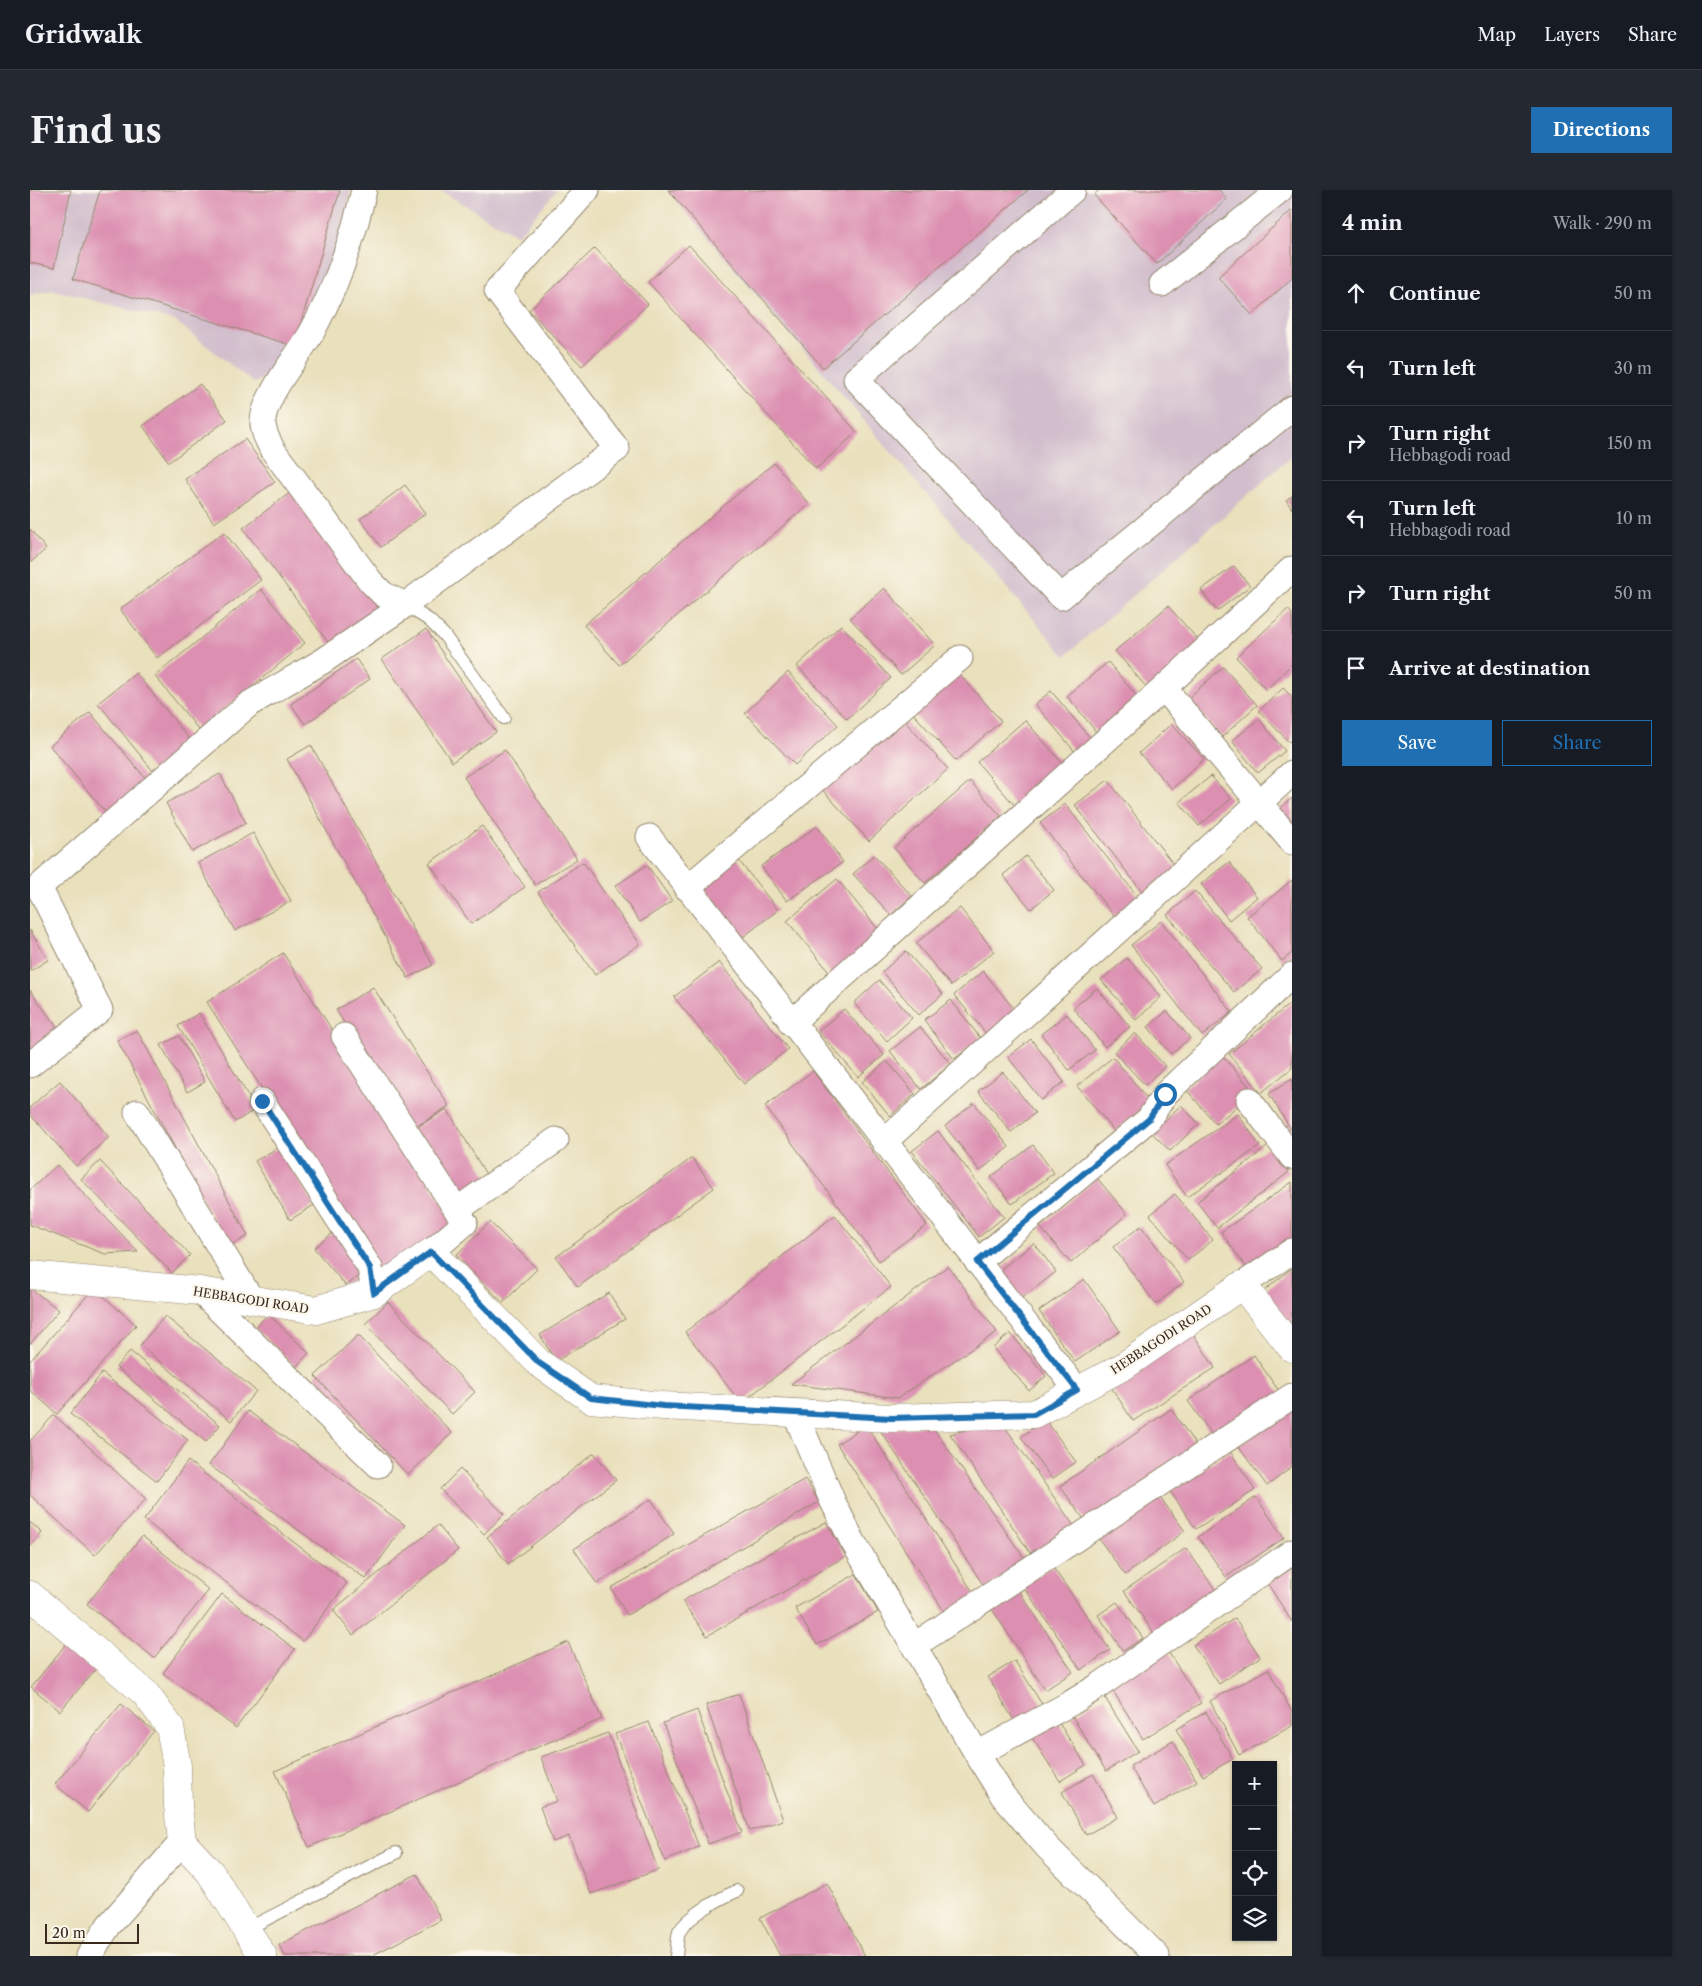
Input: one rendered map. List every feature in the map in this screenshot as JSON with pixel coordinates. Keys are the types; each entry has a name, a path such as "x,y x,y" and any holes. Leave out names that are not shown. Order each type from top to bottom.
{"street":[{"path":"364,190 356,226 340,274 312,331 272,396 263,421 265,436 272,449 372,582 383,594 405,605"},
{"path":"30,1065 100,1010 39,887 249,704 323,661 405,605 617,449 497,291 587,190"},
{"path":"1073,190 856,380 1061,597 1292,408"},
{"path":"1162,284 1280,190"},
{"path":"791,1022 1164,688 1292,570"},
{"path":"687,888 960,658"},
{"path":"1164,688 1292,842"},
{"path":"884,1142 1292,773"},
{"path":"648,837 1077,1390"},
{"path":"977,1262 1149,1119 1165,1094 1292,975"},
{"path":"344,1036 465,1223 431,1252"},
{"path":"1250,1100 1292,1157"},
{"path":"262,1101 370,1268 374,1293"},
{"path":"137,1112 251,1299"},
{"path":"457,1210 556,1140"},
{"path":"1292,1250 1242,1285 1292,1348"},
{"name":"HEBBAGODI ROAD","path":"30,1274 200,1291 316,1310 374,1293 431,1252 539,1363 591,1398 663,1406 892,1418 1034,1414 1124,1366 1242,1285"},
{"path":"200,1291 378,1465"},
{"path":"915,1645 1292,1396"},
{"path":"795,1413 852,1540 1003,1796 1047,1847 1157,1956"},
{"path":"977,1754 1100,1685 1292,1552"},
{"path":"30,1595 145,1693 170,1727 177,1766 178,1806 182,1842 210,1872 262,1956"},
{"path":"89,1956 109,1925 182,1842"}],"lane":[{"path":"405,605 429,620 444,635 504,718"},
{"path":"246,1929 396,1852"},
{"path":"676,1956 679,1933 690,1921 722,1897 737,1891"}],"shaded area":[{"path":"30,190 351,190 314,351 254,383 175,321 52,290 30,295"},
{"path":"440,190 557,190 517,236"},
{"path":"667,190 1292,190 1292,456 1065,656"}],"building":[{"path":"30,190 71,190 54,268 30,263"},
{"path":"100,190 340,190 294,346 73,279"},
{"path":"668,190 1028,190 823,368"},
{"path":"1099,190 1219,190 1227,199 1157,264 1094,195"},
{"path":"1292,210 1292,278 1252,315 1218,277"},
{"path":"689,245 857,432 816,469 648,282"},
{"path":"595,248 648,304 582,366 529,310"},
{"path":"200,384 227,420 169,462 143,426"},
{"path":"245,439 275,482 214,523 185,479"},
{"path":"774,463 809,504 619,665 584,625"},
{"path":"405,485 426,513 381,547 360,519"},
{"path":"291,492 379,609 330,645 243,528"},
{"path":"1292,496 1292,509 1286,500"},
{"path":"30,529 46,549 30,563"},
{"path":"224,532 261,580 157,658 120,609"},
{"path":"1234,566 1250,586 1217,611 1201,590"},
{"path":"884,588 935,645 901,675 850,618"},
{"path":"261,589 305,643 199,730 155,676"},
{"path":"1168,606 1201,643 1148,689 1115,651"},
{"path":"1288,609 1292,614 1292,664 1266,690 1236,657"},
{"path":"841,625 891,678 847,719 797,666"},
{"path":"426,629 496,732 452,762 382,659"},
{"path":"356,659 370,679 305,724 291,704"},
{"path":"1108,662 1140,700 1098,734 1067,696"},
{"path":"1223,667 1257,705 1222,737 1187,699"},
{"path":"955,669 1001,721 956,761 910,710"},
{"path":"788,672 838,725 795,765 745,713"},
{"path":"136,673 190,740 153,771 98,703"},
{"path":"1283,688 1292,697 1292,739 1289,742 1259,711"},
{"path":"1051,691 1092,740 1076,753 1035,704"},
{"path":"90,712 147,780 107,814 50,746"},
{"path":"898,714 948,769 869,841 819,786"},
{"path":"1259,719 1285,751 1258,773 1232,741"},
{"path":"1025,720 1065,766 1017,808 977,762"},
{"path":"1171,724 1204,759 1172,789 1139,753"},
{"path":"311,745 433,965 408,978 287,759"},
{"path":"505,750 577,859 535,885 464,777"},
{"path":"220,774 246,823 192,852 166,803"},
{"path":"1211,776 1231,799 1199,826 1179,802"},
{"path":"1108,780 1177,869 1144,894 1075,805"},
{"path":"970,781 1001,816 925,883 894,848"},
{"path":"1292,798 1292,826 1278,810"},
{"path":"1065,804 1138,897 1114,916 1040,823"},
{"path":"482,826 525,887 471,924 429,863"},
{"path":"817,826 843,862 787,901 761,866"},
{"path":"253,833 291,901 235,931 198,863"},
{"path":"874,855 912,896 891,915 853,874"},
{"path":"1026,856 1054,890 1031,909 1003,875"},
{"path":"736,857 778,910 743,937 701,885"},
{"path":"583,862 640,944 595,975 538,892"},
{"path":"1229,862 1257,897 1229,920 1201,884"},
{"path":"647,865 672,901 640,922 615,886"},
{"path":"837,879 882,934 833,976 787,921"},
{"path":"1292,880 1292,953 1282,961 1247,917"},
{"path":"1195,891 1262,969 1234,992 1167,915"},
{"path":"960,908 994,951 951,986 916,943"},
{"path":"1161,921 1232,1012 1202,1036 1131,945"},
{"path":"30,930 48,960 30,971"},
{"path":"906,951 943,994 919,1015 882,972"},
{"path":"283,953 457,1226 380,1275 207,1002"},
{"path":"1127,958 1161,997 1136,1020 1101,980"},
{"path":"719,962 788,1049 744,1084 674,997"},
{"path":"983,971 1018,1014 989,1037 954,995"},
{"path":"879,980 912,1018 887,1041 854,1003"},
{"path":"373,987 449,1106 411,1130 336,1010"},
{"path":"1097,988 1130,1027 1105,1047 1073,1008"},
{"path":"30,990 61,1033 30,1055"},
{"path":"951,1000 981,1039 954,1059 924,1020"},
{"path":"1292,1002 1292,1068 1261,1093 1229,1054"},
{"path":"844,1009 884,1055 858,1077 818,1031"},
{"path":"1167,1011 1190,1038 1171,1054 1148,1027"},
{"path":"199,1013 256,1109 235,1122 178,1026"},
{"path":"1067,1014 1095,1050 1069,1070 1041,1034"},
{"path":"920,1027 951,1064 921,1089 890,1051"},
{"path":"137,1030 248,1236 228,1247 117,1040"},
{"path":"1135,1033 1165,1066 1145,1085 1114,1052"},
{"path":"179,1036 205,1082 187,1092 161,1045"},
{"path":"1031,1039 1064,1082 1041,1100 1008,1057"},
{"path":"1222,1055 1254,1092 1216,1124 1185,1088"},
{"path":"1113,1057 1150,1102 1115,1132 1077,1086"},
{"path":"887,1061 915,1094 890,1116 862,1082"},
{"path":"813,1071 927,1225 879,1261 765,1106"},
{"path":"1003,1072 1035,1113 1011,1132 978,1091"},
{"path":"1292,1079 1292,1131 1269,1094"},
{"path":"60,1081 109,1137 76,1166 30,1114 30,1107"},
{"path":"974,1103 1009,1147 980,1171 945,1126"},
{"path":"1181,1105 1199,1124 1170,1151 1152,1133"},
{"path":"447,1109 490,1181 455,1202 412,1130"},
{"path":"1238,1114 1260,1146 1187,1197 1165,1165"},
{"path":"938,1131 1004,1217 979,1237 912,1151"},
{"path":"1033,1145 1054,1173 1012,1204 991,1177"},
{"path":"1268,1146 1289,1172 1217,1228 1197,1202"},
{"path":"279,1147 314,1205 290,1220 255,1161"},
{"path":"692,1158 714,1188 578,1287 556,1257"},
{"path":"100,1161 190,1255 172,1273 81,1179"},
{"path":"57,1165 138,1252 105,1254 30,1225 30,1190"},
{"path":"1097,1178 1127,1214 1071,1263 1040,1227"},
{"path":"1292,1182 1292,1240 1248,1270 1221,1232"},
{"path":"1175,1194 1213,1240 1188,1260 1150,1215"},
{"path":"835,1215 891,1287 741,1403 685,1332"},
{"path":"490,1222 537,1269 503,1303 456,1255"},
{"path":"1141,1226 1184,1282 1156,1304 1113,1247"},
{"path":"334,1232 366,1270 346,1286 314,1248"},
{"path":"1034,1243 1056,1272 1022,1298 1000,1270"},
{"path":"948,1266 997,1332 898,1398 791,1384"},
{"path":"1292,1268 1292,1325 1264,1291"},
{"path":"1084,1279 1120,1331 1075,1362 1039,1311"},
{"path":"30,1288 59,1310 30,1344"},
{"path":"94,1288 136,1325 57,1414 30,1390 30,1361"},
{"path":"609,1293 625,1319 556,1361 540,1335"},
{"path":"388,1302 475,1392 452,1414 365,1324"},
{"path":"268,1314 309,1353 296,1367 255,1328"},
{"path":"165,1316 256,1391 231,1421 140,1345"},
{"path":"1190,1329 1215,1368 1133,1421 1108,1382"},
{"path":"1010,1333 1046,1376 1029,1391 993,1348"},
{"path":"358,1335 452,1433 408,1475 315,1376"},
{"path":"130,1351 220,1425 206,1442 116,1367"},
{"path":"1254,1355 1283,1397 1217,1442 1188,1401"},
{"path":"102,1373 188,1440 157,1481 70,1414"},
{"path":"1292,1407 1292,1467 1267,1486 1238,1446"},
{"path":"1171,1409 1199,1450 1088,1525 1060,1486"},
{"path":"248,1411 405,1525 366,1579 209,1465"},
{"path":"54,1415 146,1499 95,1555 30,1495 30,1441"},
{"path":"1045,1419 1076,1462 1052,1479 1021,1437"},
{"path":"1001,1421 1074,1526 1031,1554 950,1434"},
{"path":"866,1425 978,1600 949,1619 837,1444"},
{"path":"931,1425 1027,1562 986,1589 880,1430"},
{"path":"1230,1451 1255,1490 1196,1529 1170,1491"},
{"path":"594,1453 616,1480 508,1564 487,1537"},
{"path":"188,1461 347,1583 303,1641 144,1520"},
{"path":"460,1469 504,1514 484,1534 440,1489"},
{"path":"805,1479 819,1502 627,1615 611,1588"},
{"path":"1156,1492 1185,1531 1125,1575 1097,1536"},
{"path":"1256,1497 1284,1538 1226,1577 1198,1537"},
{"path":"651,1499 674,1534 597,1584 574,1549"},
{"path":"30,1522 42,1533 30,1546"},
{"path":"826,1522 846,1556 707,1636 682,1601"},
{"path":"438,1525 458,1550 353,1635 333,1610"},
{"path":"142,1536 209,1590 154,1658 87,1604"},
{"path":"1186,1548 1221,1598 1160,1641 1124,1591"},
{"path":"1052,1566 1110,1650 1081,1670 1023,1586"},
{"path":"1292,1568 1292,1622 1268,1584"},
{"path":"856,1574 878,1612 817,1645 795,1608"},
{"path":"1017,1588 1073,1672 1045,1690 990,1606"},
{"path":"222,1594 295,1649 236,1728 163,1673"},
{"path":"1117,1602 1143,1638 1123,1651 1098,1615"},
{"path":"1235,1618 1260,1657 1219,1684 1193,1645"},
{"path":"568,1642 602,1719 309,1847 275,1771"},
{"path":"66,1644 96,1669 60,1711 31,1687"},
{"path":"1167,1650 1201,1703 1143,1739 1110,1686"},
{"path":"1015,1661 1046,1711 1018,1727 988,1677"},
{"path":"1268,1669 1292,1712 1292,1726 1239,1755 1210,1701"},
{"path":"739,1694 783,1820 750,1831 706,1705"},
{"path":"1104,1696 1138,1751 1106,1771 1072,1716"},
{"path":"121,1704 154,1731 88,1812 55,1784"},
{"path":"697,1710 742,1832 708,1844 663,1723"},
{"path":"1206,1712 1233,1759 1203,1776 1176,1729"},
{"path":"1055,1717 1086,1765 1060,1781 1029,1733"},
{"path":"649,1722 699,1847 665,1861 615,1734"},
{"path":"608,1733 658,1870 591,1894 569,1836 553,1842 540,1807 557,1801 541,1757"},
{"path":"1173,1741 1197,1781 1154,1807 1130,1766"},
{"path":"1093,1774 1118,1817 1086,1835 1062,1792"},
{"path":"417,1874 441,1920 371,1956 285,1956 279,1945"},
{"path":"827,1883 865,1956 780,1956 760,1918"}],"route":[{"path":"262,1101 370,1268 374,1293 431,1252 539,1363 591,1398 663,1406 892,1418 1034,1414 1077,1390 977,1262 1149,1119 1165,1094"}]}
